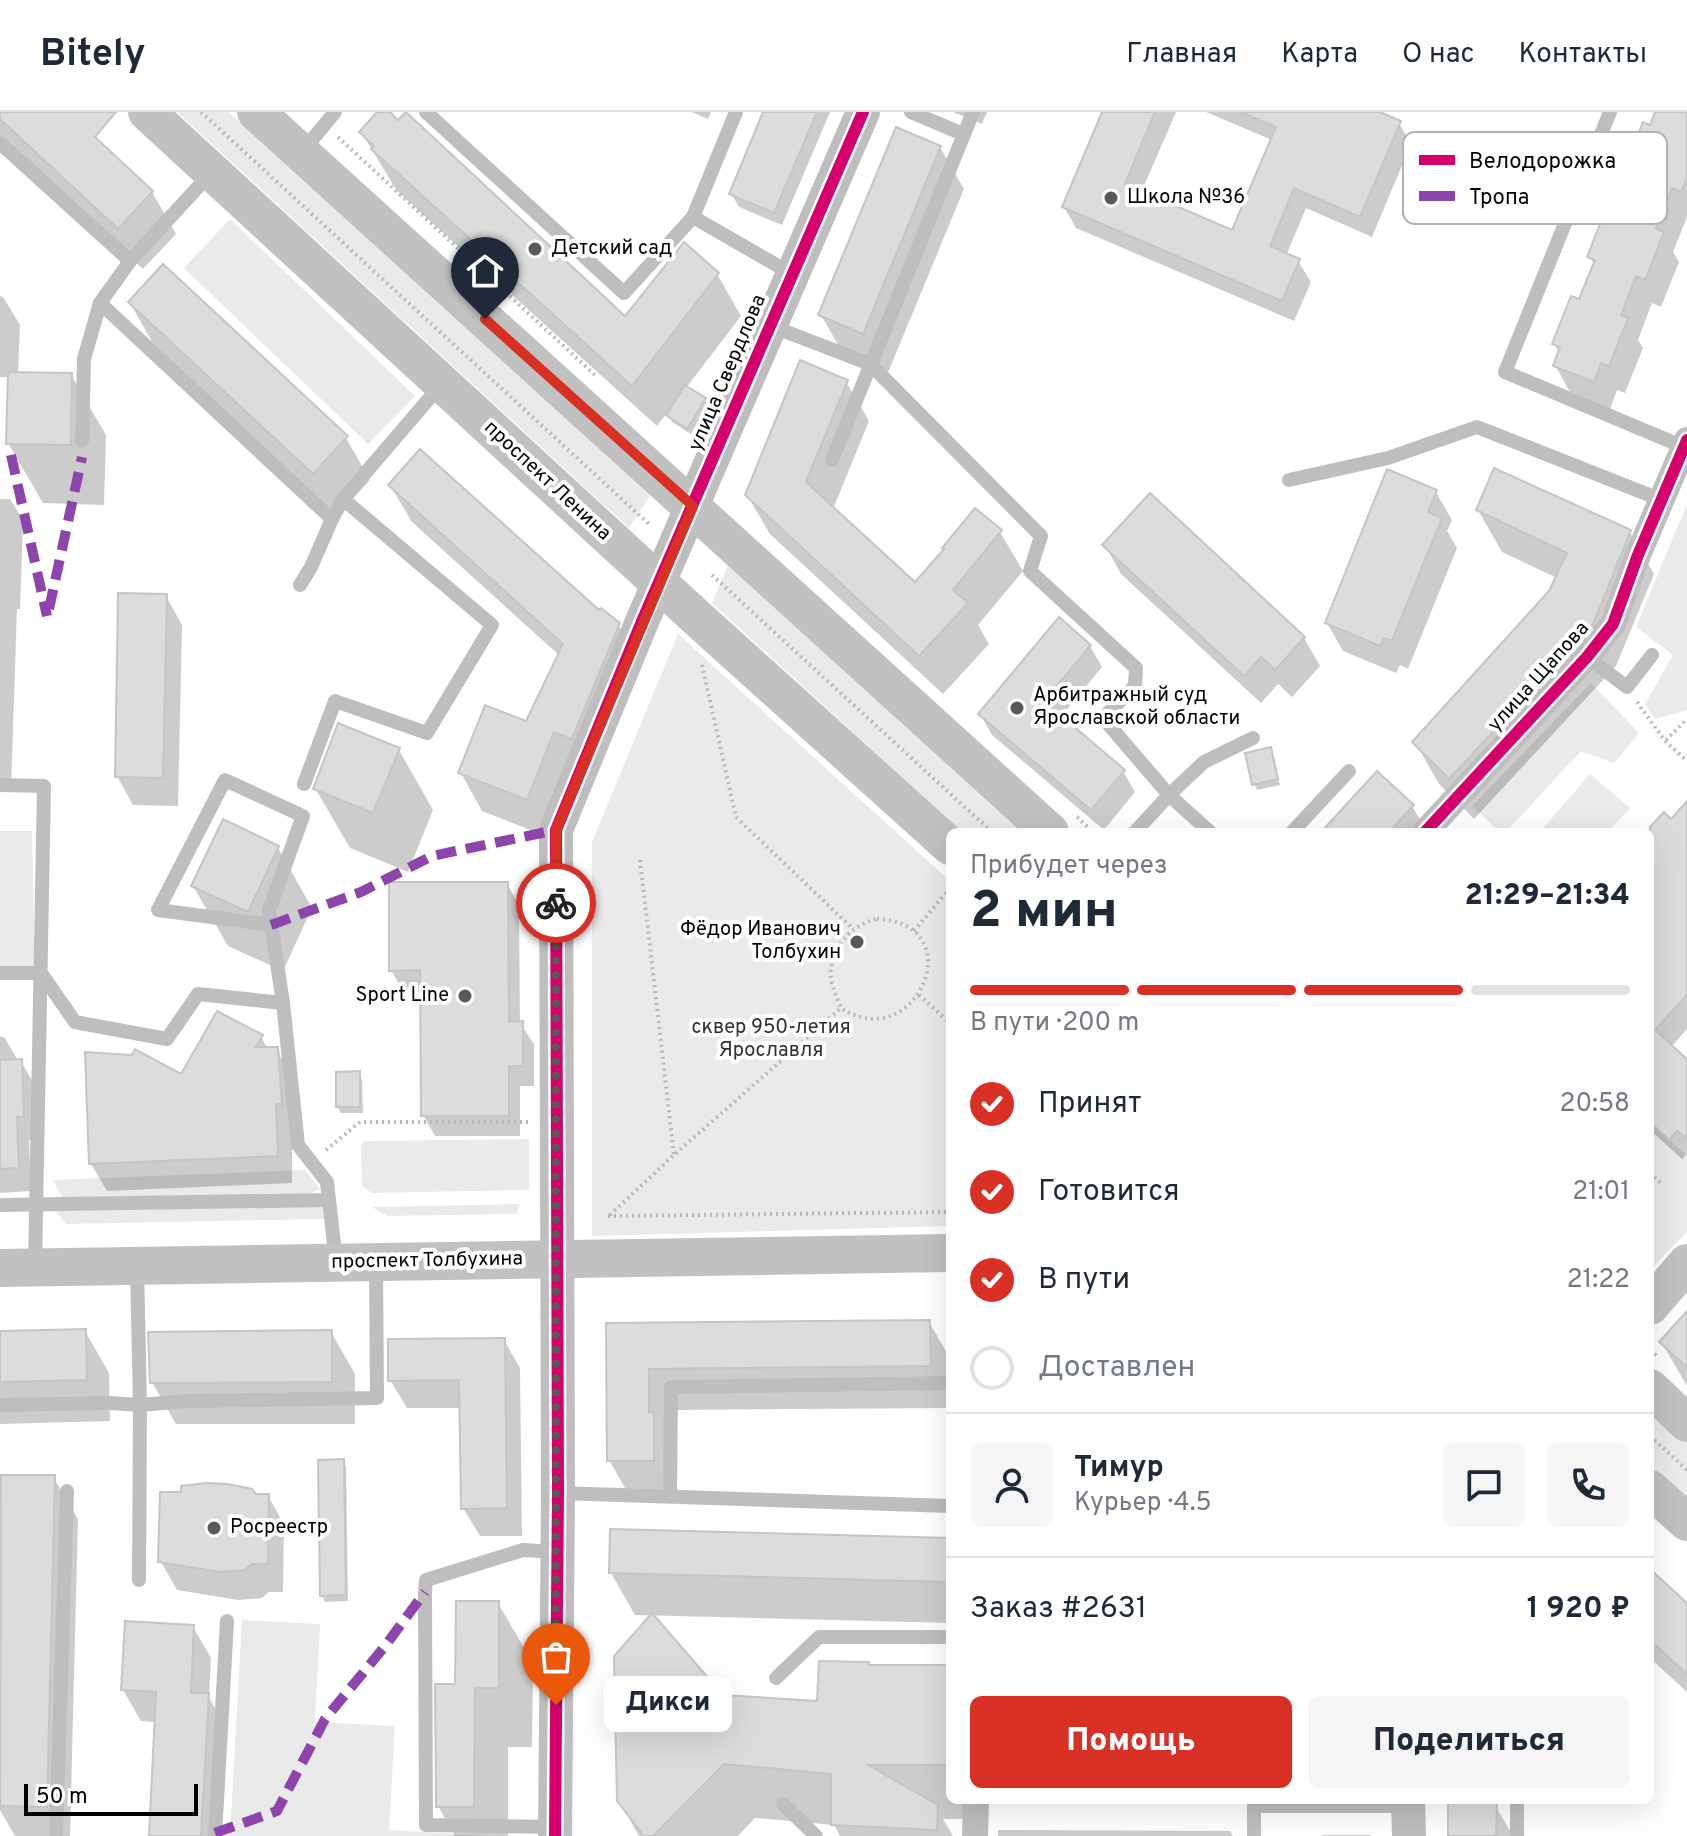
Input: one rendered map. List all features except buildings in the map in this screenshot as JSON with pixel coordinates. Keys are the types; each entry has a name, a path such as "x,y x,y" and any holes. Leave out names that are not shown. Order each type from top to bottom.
{"main road":[{"name":"проспект Ленина","path":"147,112 946,842"},
{"path":"256,112 1046,828"},
{"name":"проспект Толбухина","path":"17,1267 946,1253"},
{"path":"1654,1301 1687,1263"},
{"path":"1654,1392 1687,1423"},
{"path":"1654,1493 1687,1522"}],"street":[{"name":"улица Свердлова","path":"555,1832 558,1493 556,830 659,583 863,112"},
{"name":"улица Щапова","path":"1429,828 1587,657 1613,624 1685,444"},
{"path":"975,1836 976,1804"}],"lane":[{"path":"301,153 335,112"},
{"path":"426,112 624,293 693,217 736,112"},
{"path":"911,112 963,134"},
{"path":"832,460 973,112"},
{"path":"1602,132 1610,112"},
{"path":"0,143 130,261"},
{"path":"82,441 84,359 100,303 130,261 212,172"},
{"path":"693,217 793,274"},
{"path":"1565,224 1505,372 1685,444"},
{"path":"100,303 332,519"},
{"path":"770,326 870,364 1041,536 1030,571 1136,668 1135,686 1103,718 1169,795 1206,828"},
{"path":"300,585 343,499 442,384"},
{"path":"1289,480 1388,458 1477,427 1662,500"},
{"path":"304,784 335,701 427,733 492,625 343,499"},
{"path":"1587,657 1627,687 1652,655"},
{"path":"1139,828 1204,762 1253,738"},
{"path":"1296,828 1349,771"},
{"path":"271,925 158,910 225,780 303,816 269,910 283,1003 298,1145 327,1182 336,1263"},
{"path":"0,785 44,786 37,1204 17,1267"},
{"path":"0,973 41,973"},
{"path":"41,973 75,1022 167,1039 198,994 283,1003"},
{"path":"0,1205 329,1200"},
{"path":"0,1405 140,1405 186,1401 377,1398 376,1262"},
{"path":"137,1266 139,1580"},
{"path":"670,1496 671,1387 946,1383"},
{"path":"56,1836 67,1491"},
{"path":"558,1493 946,1506"},
{"path":"555,1832 426,1825 425,1592 426,1580 523,1550 557,1552"},
{"path":"215,1836 227,1621"},
{"path":"776,1678 819,1637 946,1637"},
{"path":"783,1804 816,1836"},
{"path":"1517,1804 1517,1836"},
{"path":"1254,1836 1254,1806 1409,1814"}],"path":[{"path":"201,112 651,526"},
{"path":"324,125 599,379"},
{"path":"712,575 988,828"},
{"path":"700,655 736,817 853,929"},
{"path":"1627,687 1665,741 1687,761"},
{"path":"1665,741 1687,719"},
{"path":"640,860 674,1155"},
{"path":"914,931 946,893"},
{"path":"877,919 891,919 914,931 923,942 929,969 926,983 908,1005 888,1017 869,1019 852,1015 841,1008 830,971 843,940 853,929 877,919"},
{"path":"919,995 946,1019"},
{"path":"841,1008 608,1216 946,1212"},
{"path":"312,1162 360,1122 535,1122"},
{"path":"1654,1177 1663,1185"},
{"path":"1654,1440 1687,1470"}],"green space":[{"path":"177,112 229,112 652,493 629,528"},
{"path":"230,219 415,396 368,444 184,268"},
{"path":"1687,504 1687,710 1655,719 1645,704 1673,655 1636,627"},
{"path":"731,558 1023,828 958,828 712,603"},
{"name":"сквер 950-летия Ярославля","path":"678,634 946,877 946,1226 592,1236 592,842"},
{"path":"1591,683 1639,733 1614,763 1581,751 1510,828 1496,828 1472,806"},
{"path":"1590,774 1630,808 1612,828 1543,828"},
{"path":"0,831 32,831 35,966 0,967"},
{"path":"1654,1126 1687,1156 1687,1232 1654,1266"},
{"path":"529,1139 529,1190 372,1193 362,1186 361,1146 364,1141"},
{"path":"305,1170 320,1189 310,1194 64,1200 53,1180"},
{"path":"520,1204 517,1214 387,1216 372,1207"},
{"path":"324,1205 325,1219 66,1224 56,1211"},
{"path":"1654,1410 1687,1440 1687,1499 1654,1470"},
{"path":"242,1620 320,1624 315,1722 395,1726 389,1830 488,1836 230,1836"}],"marked path":[{"path":"11,455 47,616"},
{"path":"49,609 82,457"},
{"path":"271,925 361,892 432,856 556,830"},
{"path":"215,1833 277,1811 325,1719 425,1592"}],"cycle path":[{"path":"555,1836 558,1493 556,830 643,619 863,112"},
{"path":"1429,828 1587,657 1613,624 1638,555 1687,440"}],"way so far":[{"path":"556,903 556,1705"}],"place":[{"name":"Школа №36","path":"1111,198"},
{"name":"Детский сад","path":"535,249"},
{"name":"Арбитражный суд Ярославской области","path":"1017,708"},
{"name":"Фёдор Иванович Толбухин","path":"857,942"},
{"name":"Sport Line","path":"465,996"},
{"name":"Росреестр","path":"214,1528"},
{"name":"Дикси","path":"556,1705"}],"route":[{"path":"485,319 693,506 556,830 556,903"}]}
